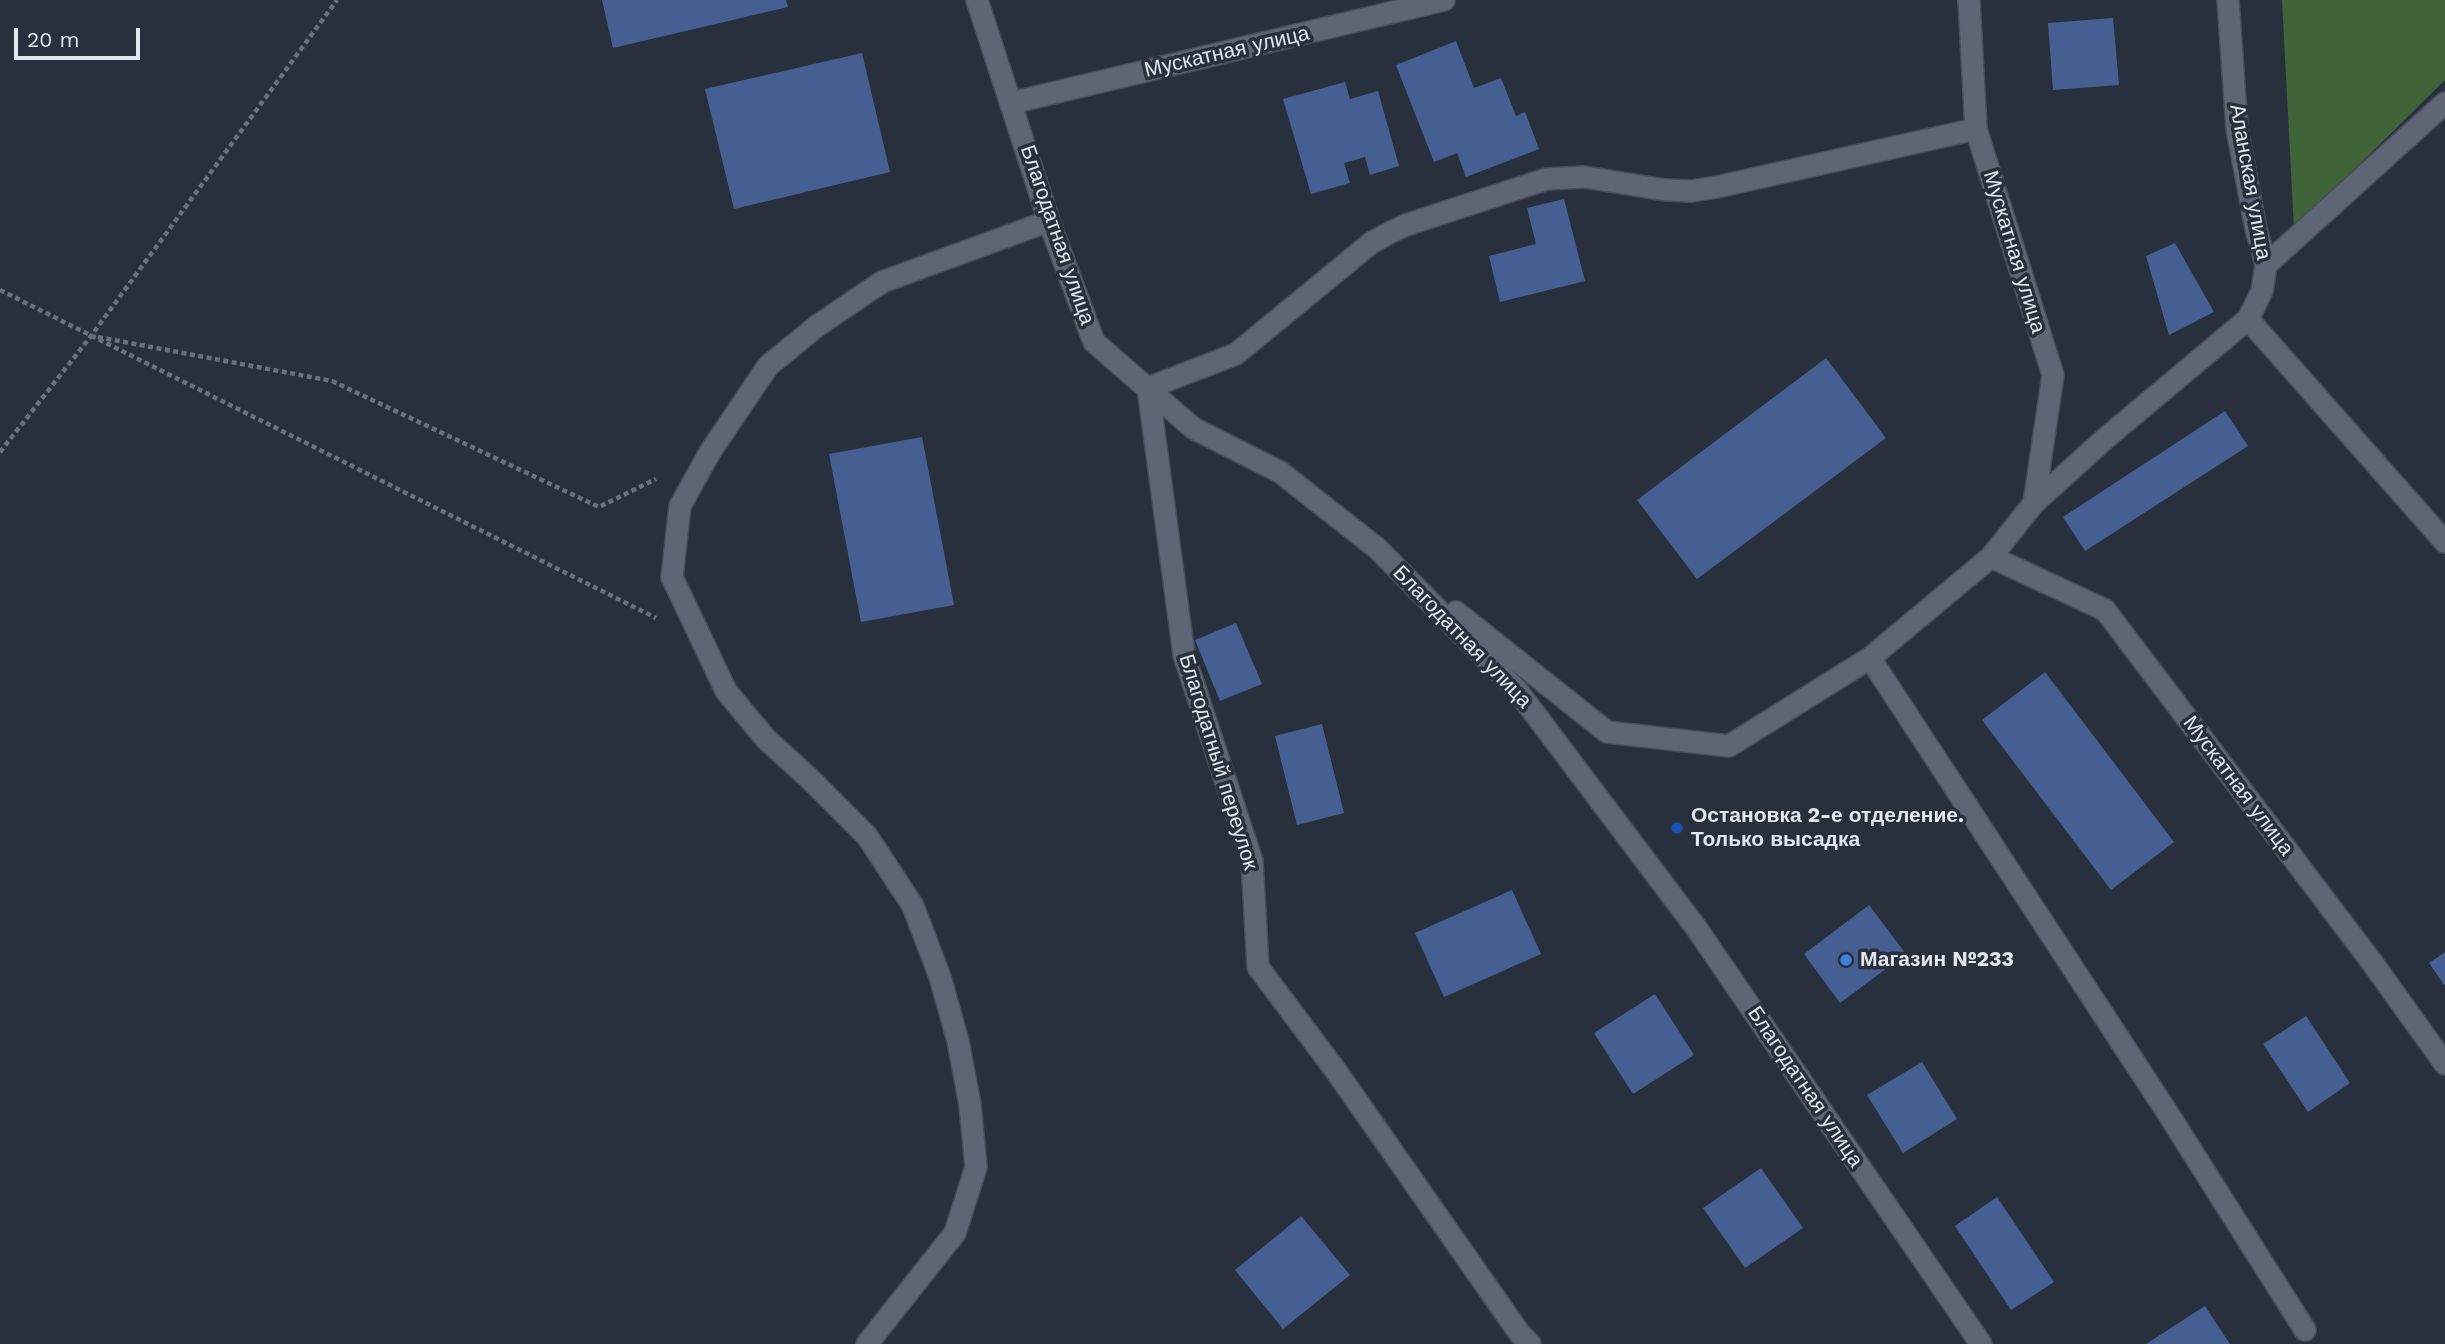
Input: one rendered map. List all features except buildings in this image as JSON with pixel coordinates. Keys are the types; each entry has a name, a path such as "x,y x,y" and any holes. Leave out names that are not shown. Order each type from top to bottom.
{"street":[{"name":"Благодатная улица","path":"977,0 1049,221 1094,342 1193,428 1280,472 1378,549 1516,689 1697,929 1981,1344"},
{"name":"Мускатная улица","path":"1011,103 1444,0"},
{"name":"Мускатная улица","path":"1969,0 1976,129 2053,375 2034,503"},
{"name":"Аланская улица","path":"2228,0 2237,129 2256,229 2266,265 2262,291 2248,319"},
{"path":"2266,265 2445,103"},
{"path":"1148,388 1236,354 1371,243 1391,232 1546,179 1585,177 1665,190 1691,191 1976,129"},
{"path":"867,1344 955,1233 976,1167 970,1105 958,1041 940,977 913,906 867,836 766,739 726,691 672,577 680,506 710,452 768,366 817,326 881,282 1049,221"},
{"path":"1378,549 1606,732 1729,746 1870,659 1991,557 2034,503 2106,438 2248,319 2445,542"},
{"name":"Благодатный переулок","path":"1148,388 1184,655 1252,861 1258,967 1344,1082 1520,1334 1530,1344"},
{"name":"Мускатная улица","path":"1991,557 2105,610 2371,961 2445,1064"},
{"path":"1870,659 2305,1330"}],"path":[{"path":"0,452 91,336 337,0"},
{"path":"0,290 701,640"},
{"path":"91,336 332,381 599,507 661,477"}],"green space":[{"path":"2282,0 2445,0 2445,80 2294,229"}],"place":[{"name":"Остановка 2-е отделение. Только высадка","path":"1677,828"},
{"name":"Магазин №233","path":"1846,960"}]}
